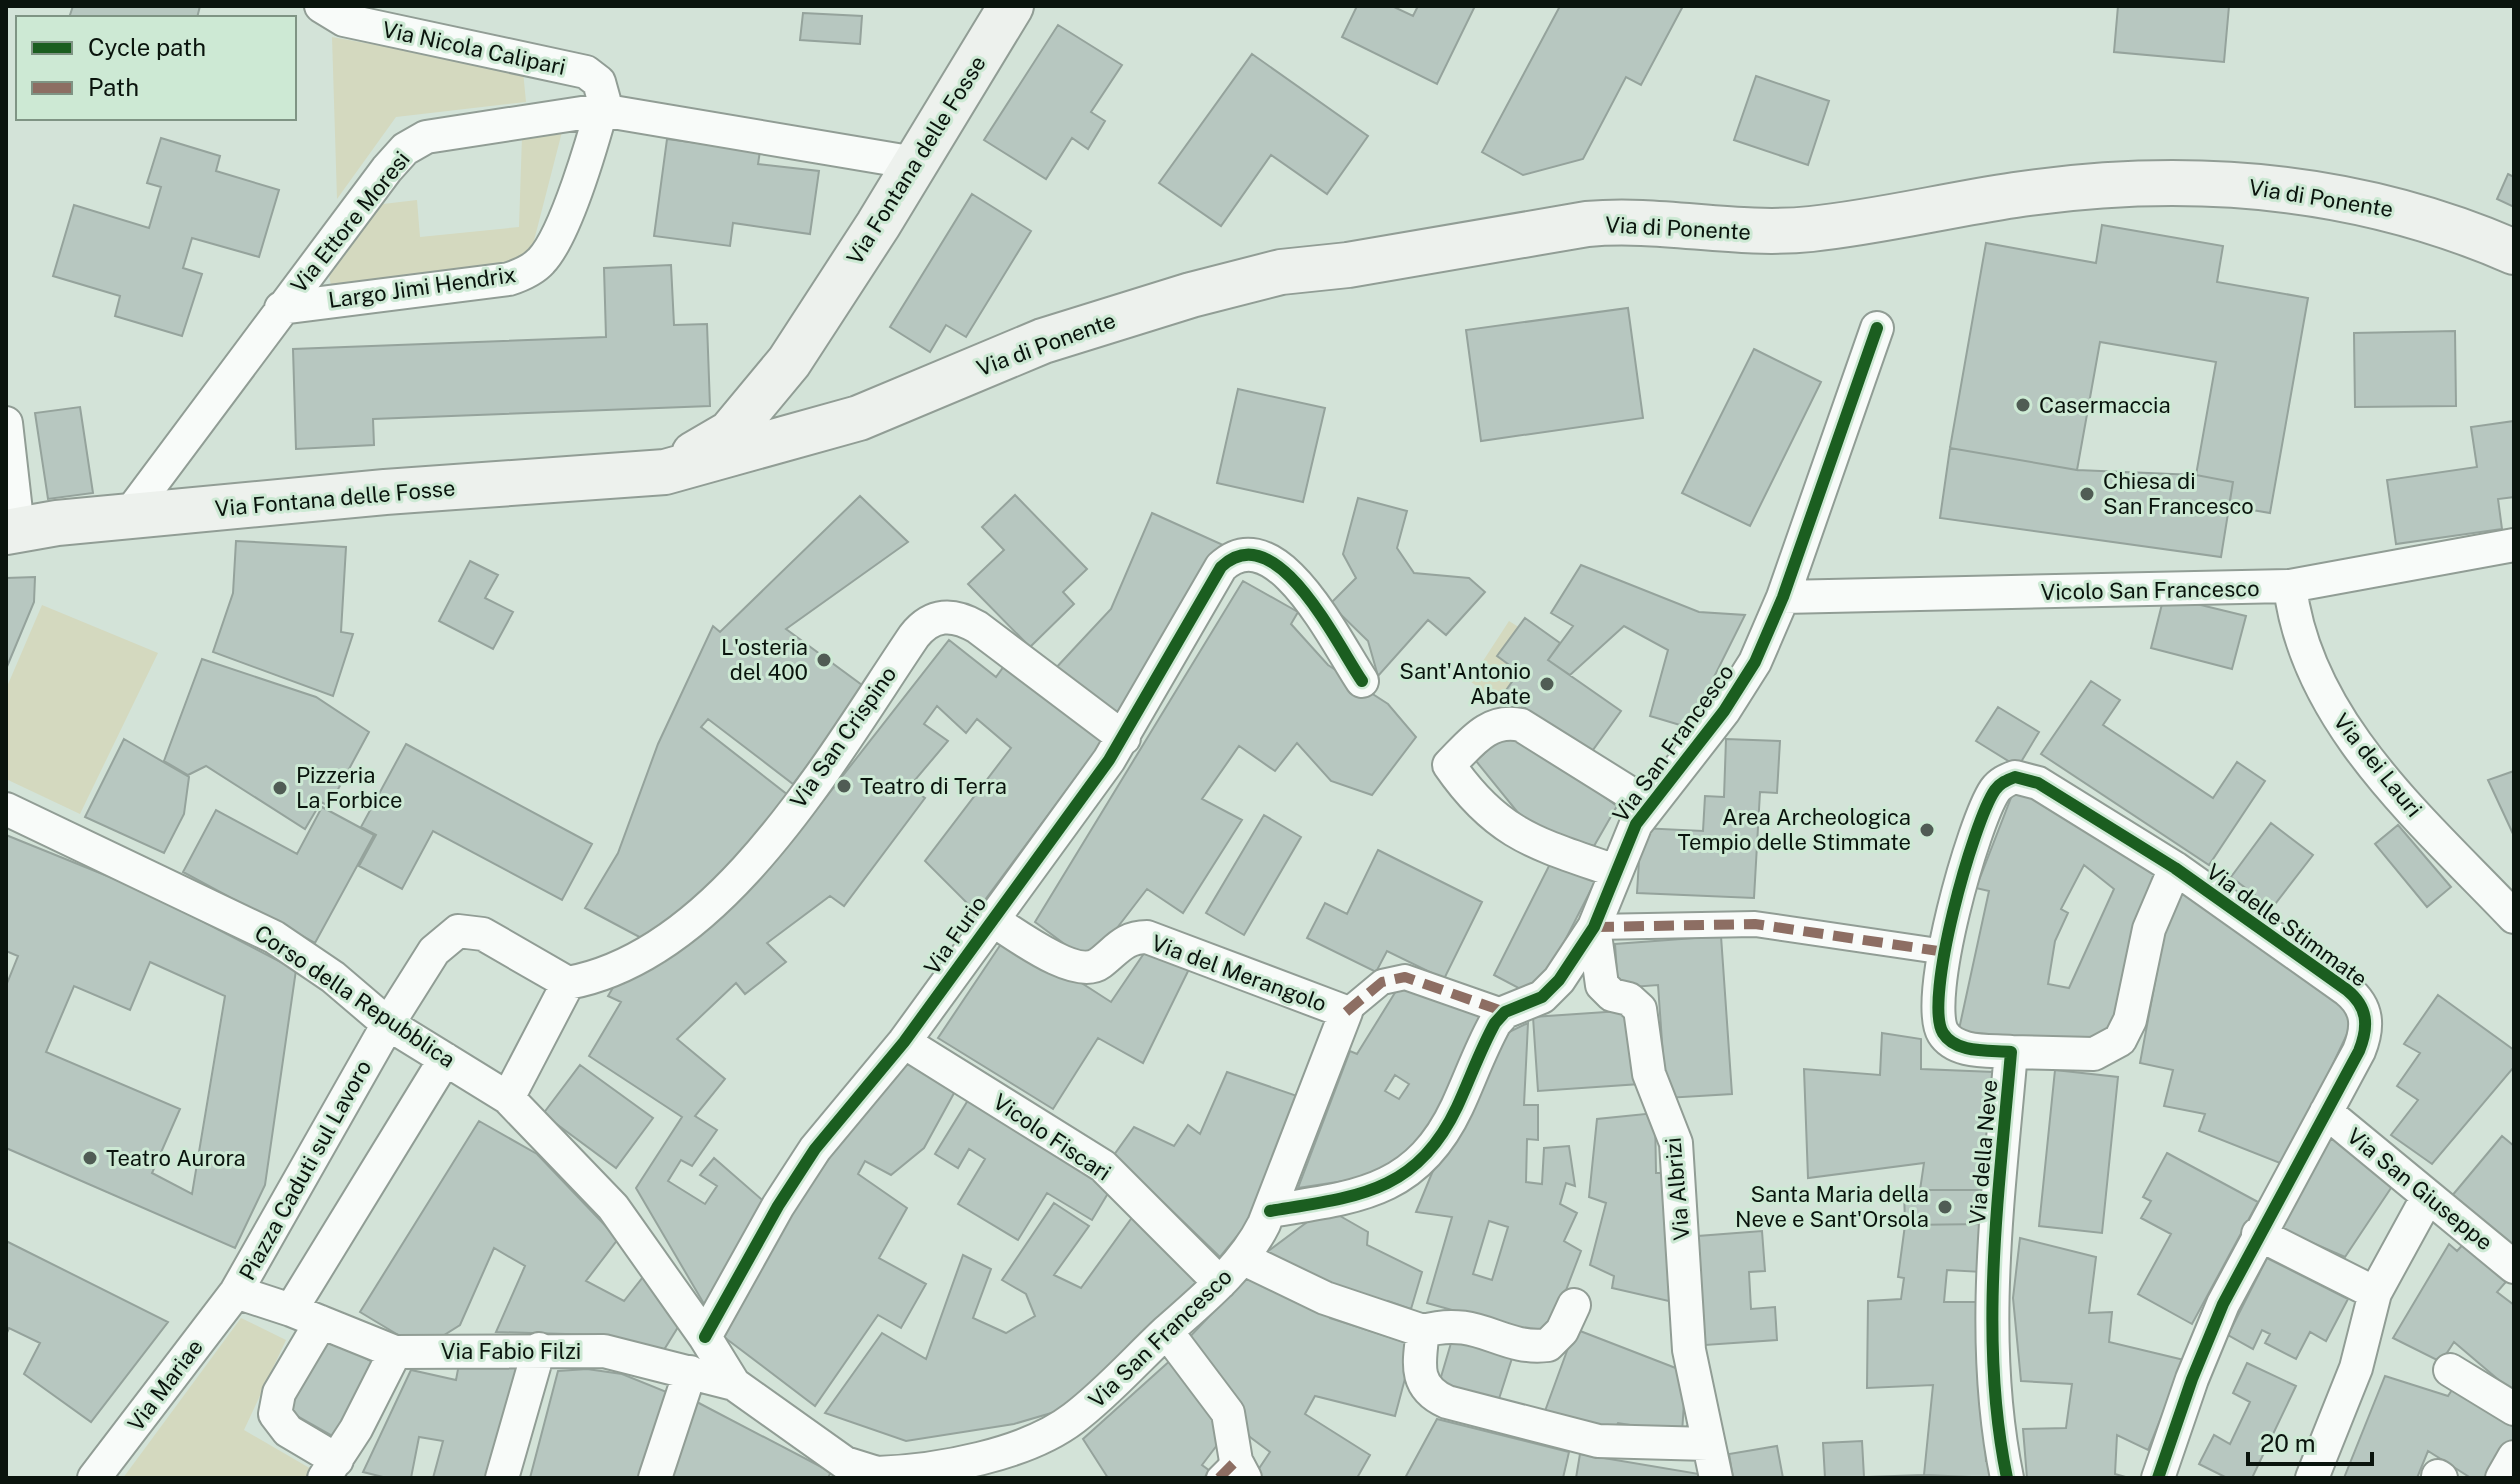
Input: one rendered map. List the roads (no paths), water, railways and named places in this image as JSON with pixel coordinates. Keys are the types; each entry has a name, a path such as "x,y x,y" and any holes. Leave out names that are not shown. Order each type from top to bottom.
{"main road":[{"name":"Via Fontana delle Fosse","path":"665,472 730,433 789,362 1011,6"},
{"name":"Via di Ponente","path":"859,418 1043,341 1191,295 1281,272 1348,265 1605,222 1714,231 1791,231 2049,190 2219,183 2291,189 2373,203 2448,226 2514,252"},
{"name":"Via Fontana delle Fosse","path":"819,313 802,374 803,396 817,410 859,418"},
{"name":"Via Fontana delle Fosse","path":"12,530 385,492 665,472 859,418"}],"street":[{"name":"Via Nicola Calipari","path":"321,6 344,20 586,72 603,89 601,110"},
{"name":"Via Ettore Moresi","path":"127,517 387,169 416,142 447,131 601,110 915,163"},
{"name":"Largo Jimi Hendrix","path":"281,308 509,279 529,271 548,252 561,228 601,110"},
{"name":"Via San Francesco","path":"1505,1012 1532,1003 1549,991 1594,927 1615,871 1649,805 1744,680 1783,597 1877,328"},
{"path":"6,423 12,530"},
{"name":"Vicolo San Francesco","path":"1783,597 2290,586 2514,545"},
{"name":"Via Furio","path":"705,1337 778,1206 815,1149 904,1042 1124,738 1214,575 1235,555 1259,553 1293,578 1362,681"},
{"name":"Via dei Lauri","path":"2290,586 2296,626 2305,654 2334,713 2418,815 2514,917"},
{"name":"Via San Crispino","path":"568,983 596,978 633,963 673,937 714,902 769,840 914,636 931,620 956,617 977,627 1124,738"},
{"path":"1615,871 1510,830 1473,798 1449,765 1489,727 1509,722 1521,725 1649,805"},
{"name":"Via delle Stimmate","path":"1959,887 1995,790 2015,777 2038,783 2175,868 2347,990 2362,1005 2366,1017 2363,1042 2258,1234 2206,1342 2158,1478"},
{"name":"Corso della Repubblica","path":"6,809 274,937 333,977 388,1024 508,1098 613,1207 705,1337 734,1384 845,1463 879,1476"},
{"path":"2011,1052 2094,1054 2120,1040 2130,1020 2149,929 2175,868"},
{"name":"Via della Neve","path":"1959,887 1945,952 1937,1011 1943,1034 1960,1047 2011,1052 1993,1290 1997,1414 2007,1478"},
{"name":"Via del Merangolo","path":"991,919 1078,968 1096,966 1128,940 1147,937 1346,1012 1270,1211"},
{"path":"1594,927 1755,924 1945,952"},
{"name":"Via Albrizi","path":"1594,927 1602,985 1612,995 1629,999 1640,1009 1649,1074 1676,1143 1689,1350 1716,1478"},
{"name":"Piazza Caduti sul Lavoro","path":"291,1310 236,1292 388,1024 434,951 458,931 483,934 568,983"},
{"path":"1270,1211 1362,1195 1387,1186 1416,1166 1447,1128 1488,1036 1505,1012 1405,977 1382,982 1346,1012"},
{"path":"508,1098 568,983"},
{"name":"Vicolo Fiscari","path":"904,1042 1103,1166 1220,1283"},
{"path":"291,1310 445,1059"},
{"name":"Via San Giuseppe","path":"2326,1112 2514,1267"},
{"path":"2312,1478 2353,1377 2375,1293 2427,1198"},
{"name":"Via San Francesco","path":"879,1476 996,1453 1048,1435 1074,1419 1220,1283 1242,1258 1270,1211"},
{"path":"2258,1234 2375,1293"},
{"path":"1242,1258 1325,1298 1423,1331 1449,1324 1524,1345 1548,1345 1562,1331 1574,1305"},
{"name":"Via Mariae","path":"94,1478 236,1292"},
{"name":"Via Fabio Filzi","path":"291,1310 395,1352 604,1351 734,1384"},
{"path":"321,1322 279,1393 275,1414 288,1431 330,1469 395,1352"},
{"path":"1423,1331 1419,1378 1425,1389 1447,1402 1598,1441 1708,1444"},
{"path":"1167,1332 1228,1413 1233,1472"},
{"path":"502,1478 539,1349"},
{"path":"2450,1370 2514,1409"},
{"path":"655,1478 690,1372"},
{"path":"2502,1478 2514,1457"}],"place":[{"name":"Casermaccia","path":"2023,405"},
{"name":"Chiesa di San Francesco","path":"2087,494"},
{"name":"L'osteria del 400","path":"824,660"},
{"name":"Sant'Antonio Abate","path":"1547,684"},
{"name":"Teatro di Terra","path":"844,786"},
{"name":"Pizzeria La Forbice","path":"280,788"},
{"name":"Area Archeologica Tempio delle Stimmate","path":"1927,830"},
{"name":"Teatro Aurora","path":"90,1158"},
{"name":"Santa Maria della Neve e Sant'Orsola","path":"1945,1207"}]}
